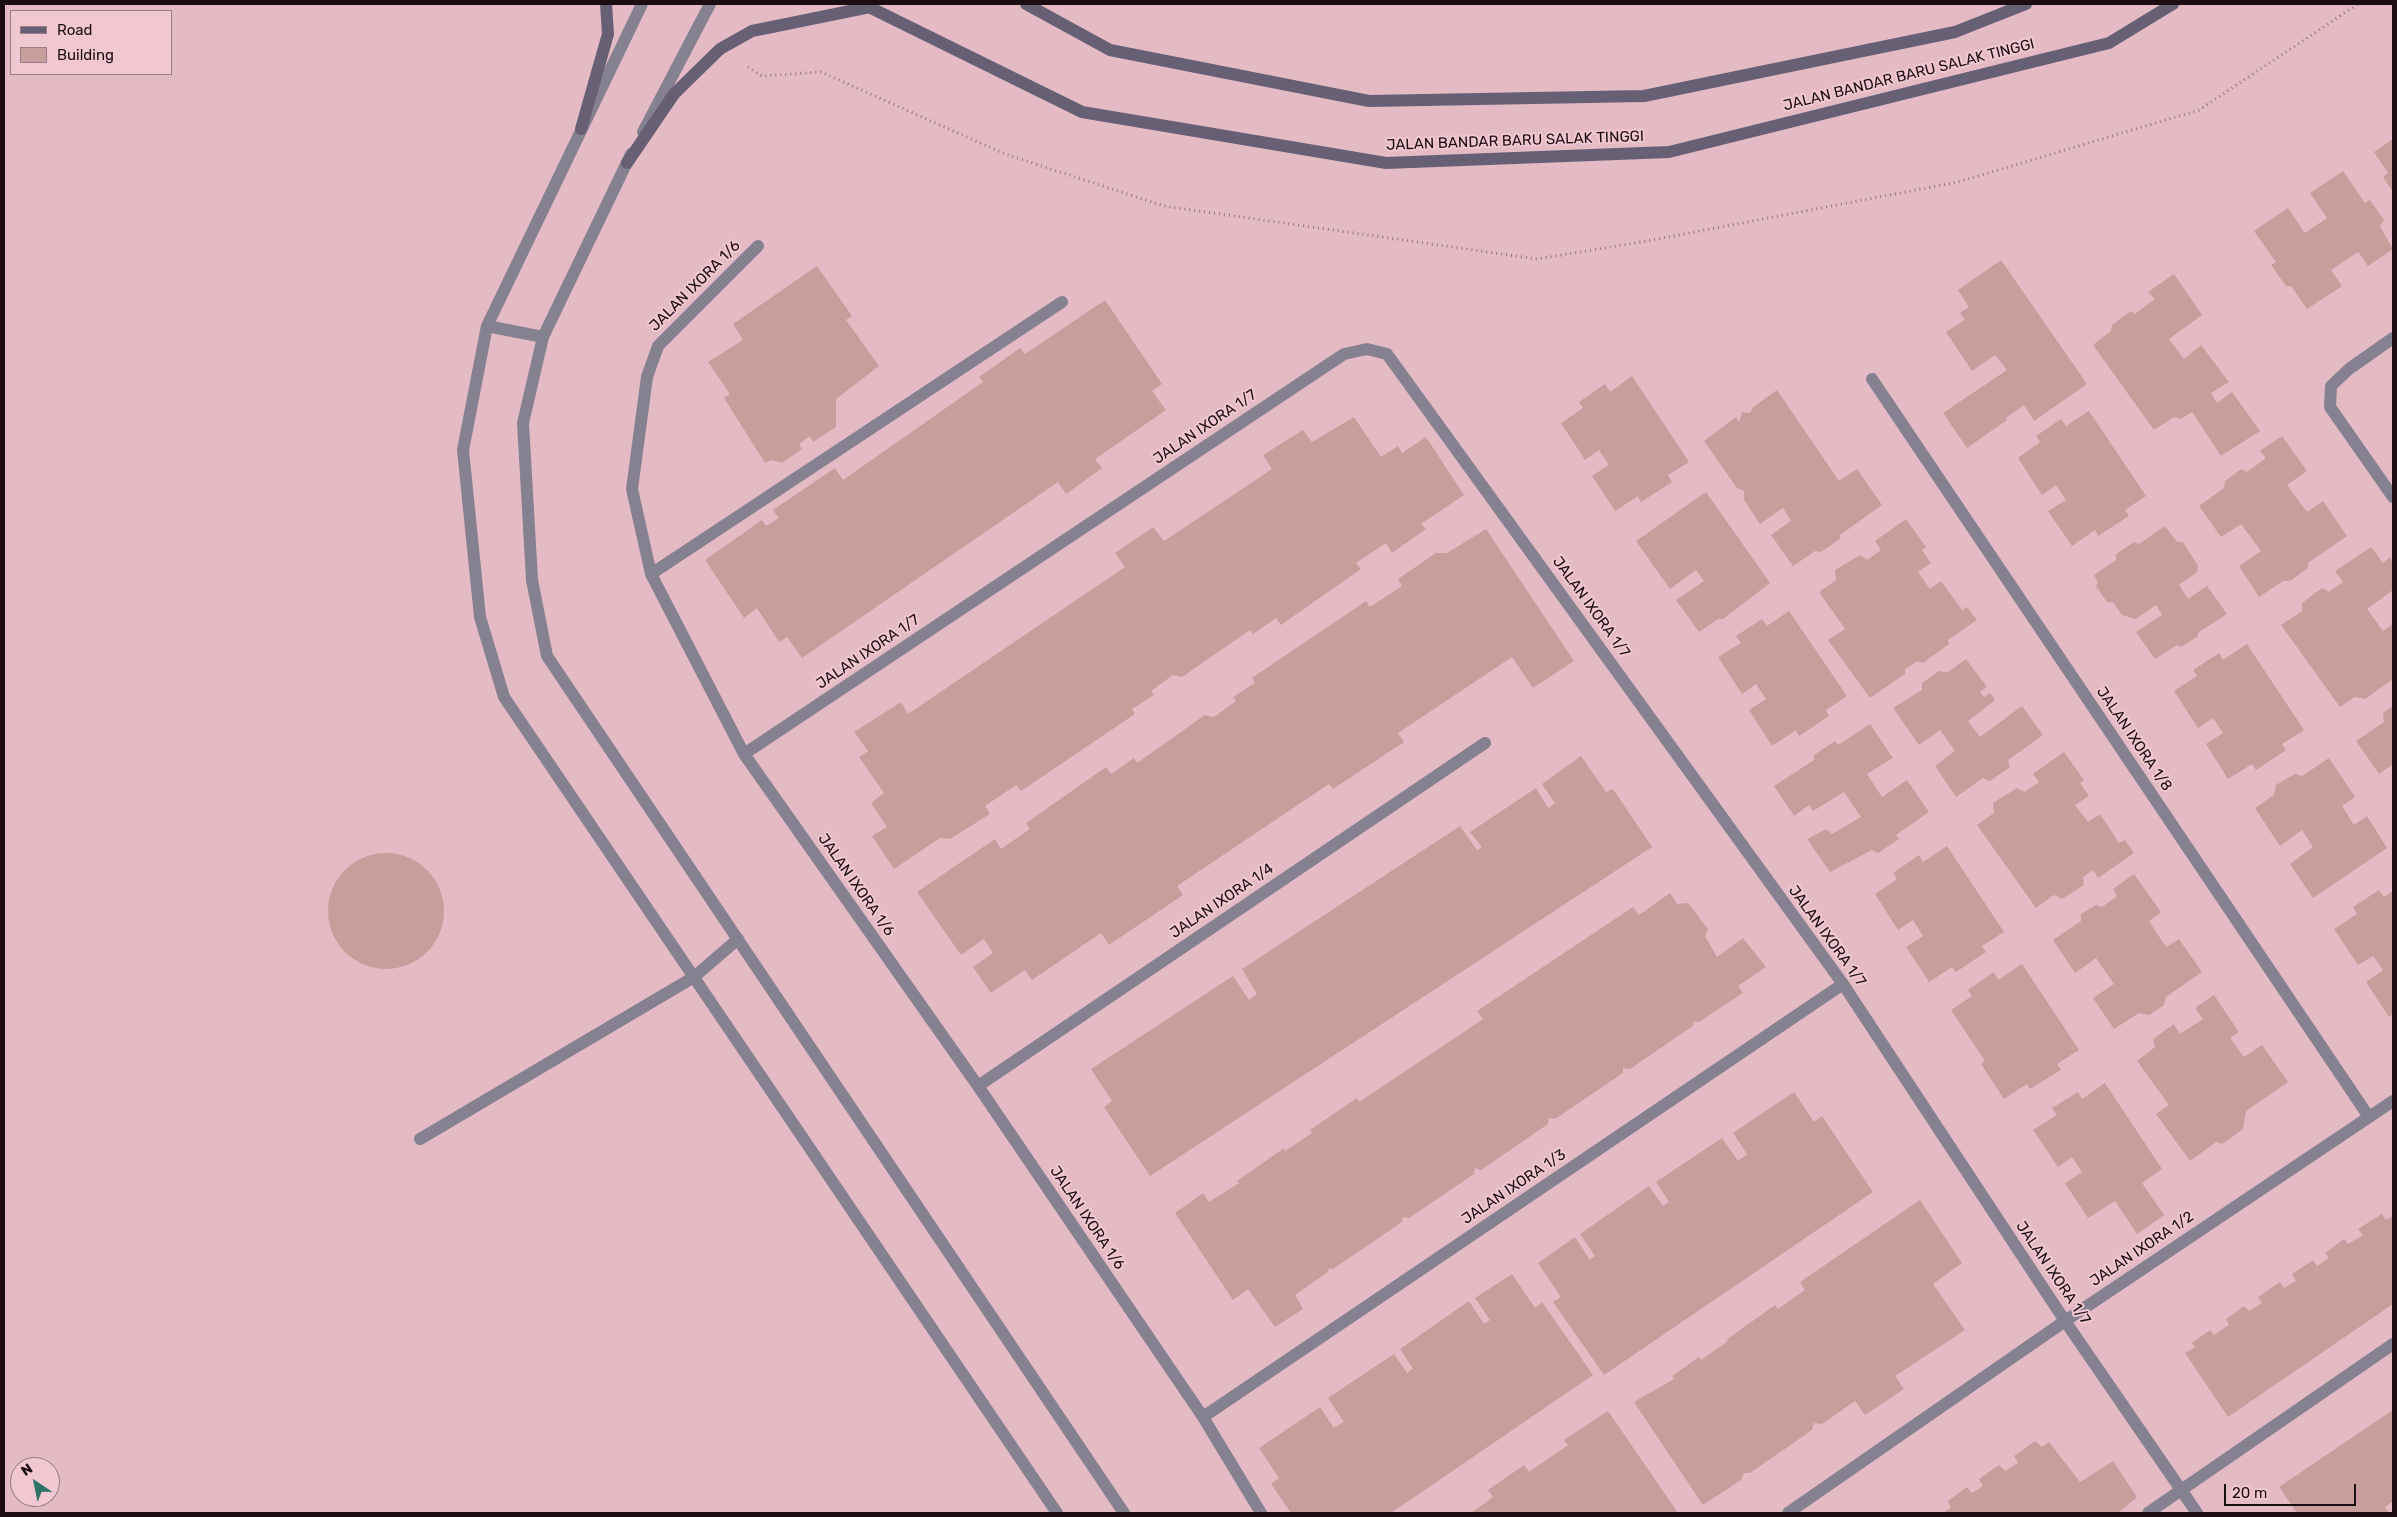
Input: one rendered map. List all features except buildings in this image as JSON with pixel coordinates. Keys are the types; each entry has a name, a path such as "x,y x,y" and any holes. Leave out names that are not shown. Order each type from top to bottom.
{"main road":[{"path":"581,129 608,34 606,4"},
{"name":"JALAN BANDAR BARU SALAK TINGGI","path":"1026,4 1110,50 1369,101 1644,96 1955,32 2026,4"},
{"name":"JALAN BANDAR BARU SALAK TINGGI","path":"867,6 1082,112 1386,163 1669,152 2109,42 2172,4"},
{"path":"627,163 674,94 720,49 752,31 867,6"}],"street":[{"path":"642,4 487,326 463,450 480,617 504,697 1057,1513"},
{"path":"710,4 627,163 543,337 523,423 532,580 547,656 1124,1513"},
{"name":"JALAN IXORA 1/6","path":"758,246 658,346 647,377 632,489 651,574 744,754 978,1086 1203,1417 1261,1513"},
{"path":"651,574 1062,302"},
{"path":"487,326 543,337"},
{"path":"2393,338 2349,370 2331,386 2330,406 2393,497"},
{"name":"JALAN IXORA 1/7","path":"744,754 1344,354 1367,349 1388,354 1843,984 2066,1321 2198,1513"},
{"name":"JALAN IXORA 1/8","path":"1872,379 2370,1116"},
{"name":"JALAN IXORA 1/4","path":"978,1086 1485,742"},
{"path":"420,1139 694,978 738,939"},
{"name":"JALAN IXORA 1/3","path":"1203,1417 1843,984"},
{"name":"JALAN IXORA 1/2","path":"1788,1513 2066,1321 2393,1101"},
{"path":"2148,1513 2393,1344"}]}
